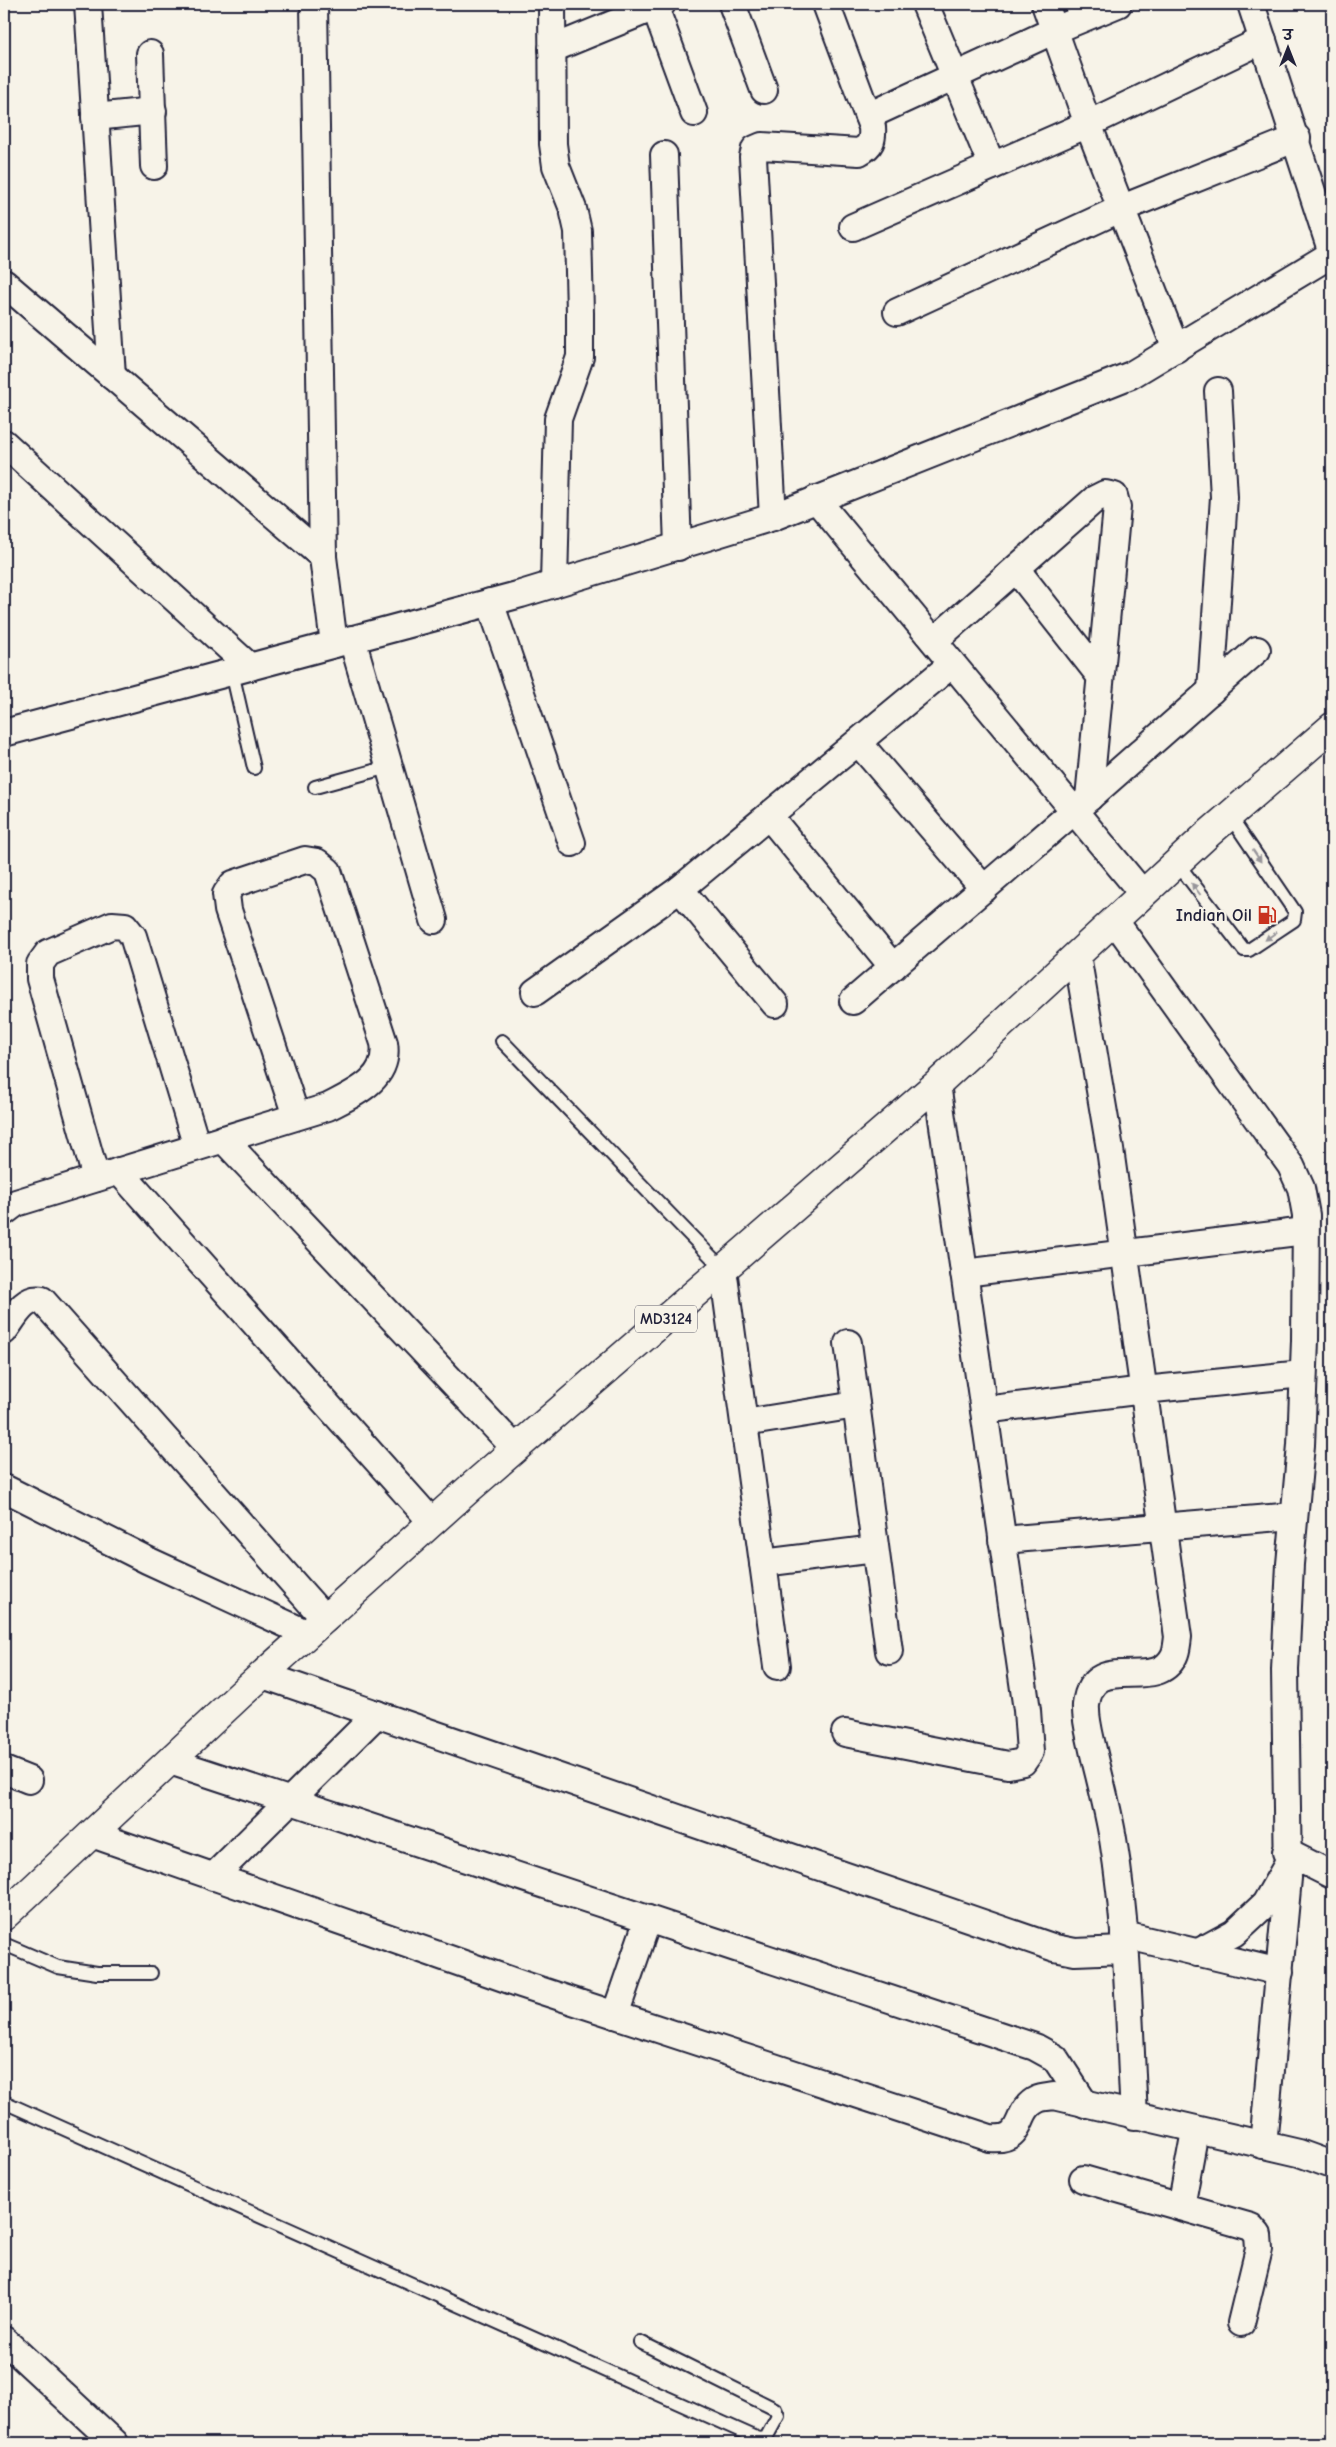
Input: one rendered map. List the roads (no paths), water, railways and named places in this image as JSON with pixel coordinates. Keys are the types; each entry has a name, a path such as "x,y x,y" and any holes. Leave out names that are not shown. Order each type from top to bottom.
{"main road":[{"name":"MD3124","path":"4,1916 263,1675 432,1522 937,1084 1177,863 1332,727"}],"street":[{"path":"88,4 112,376"},
{"path":"314,4 323,557 343,641 388,767 434,920"},
{"path":"552,4 553,144 556,166 573,209 578,231 580,313 580,357 558,419 554,584"},
{"path":"732,4 764,90"},
{"path":"773,517 753,157 755,149 762,146 859,152 869,147 873,139 868,116 826,4"},
{"path":"925,4 992,166"},
{"path":"1045,4 1120,209 1176,349"},
{"path":"868,116 1055,30 1118,4"},
{"path":"4,733 490,602 773,517 1075,399 1131,375 1329,262 1296,138 1251,4"},
{"path":"552,49 658,5 694,113"},
{"path":"853,227 1088,124 1263,40"},
{"path":"150,54 154,166"},
{"path":"96,117 153,110"},
{"path":"897,312 1120,209 1296,138"},
{"path":"664,155 678,547"},
{"path":"4,283 323,557"},
{"path":"1211,691 1224,498 1218,392"},
{"path":"4,443 241,670"},
{"path":"934,641 1096,499 1105,494 1114,496 1117,507 1100,676 1082,805"},
{"path":"816,499 952,664 1082,805 1143,894"},
{"path":"1016,569 1100,676"},
{"path":"490,602 572,843"},
{"path":"853,1001 1082,805 1258,650"},
{"path":"535,992 680,889 952,664"},
{"path":"858,742 984,889"},
{"path":"768,816 893,967"},
{"path":"4,1212 16,1203 328,1107 357,1093 377,1075 386,1057 384,1043 328,871 317,862 305,860 233,884 226,894 228,910 242,956 296,1116"},
{"path":"680,889 775,1004"},
{"path":"1115,921 1291,1166 1301,1188 1306,1215 1304,1374 1285,1670 1286,1860 1288,1878 1263,2145"},
{"path":"196,1147 133,936 125,926 112,925 48,953 40,964 40,979 107,1175 432,1522"},
{"path":"1077,955 1110,1149 1178,1637 1175,1655 1165,1668 1153,1674 1105,1675 1092,1685 1086,1705 1088,1726 1113,1839 1124,1943 1134,2116"},
{"path":"845,1733 1008,1765 1023,1762 1030,1752 1030,1734 937,1084"},
{"path":"223,1139 516,1448"},
{"path":"964,1272 1306,1231"},
{"path":"723,1269 777,1666"},
{"path":"4,1331 26,1302 35,1298 42,1300 317,1626"},
{"path":"848,1343 889,1650"},
{"path":"984,1410 1144,1390 1304,1374"},
{"path":"744,1423 856,1406"},
{"path":"4,1488 147,1560 317,1626"},
{"path":"1002,1540 1294,1516"},
{"path":"763,1563 875,1549"},
{"path":"263,1675 1055,1948 1075,1952 1124,1943 1197,1953 1280,1972"},
{"path":"213,1877 377,1714"},
{"path":"170,1761 1035,2047 1055,2058 1084,2104"},
{"path":"4,1770 29,1780"},
{"path":"92,1834 615,2015 990,2138 1004,2139 1014,2133 1027,2109 1038,2099 1054,2096 1195,2131 1299,2153 1332,2165"},
{"path":"1286,1860 1332,1875"},
{"path":"1197,1953 1234,1933 1265,1904 1286,1860"},
{"path":"615,2015 648,1918"},
{"path":"1181,2207 1195,2131"},
{"path":"1083,2179 1251,2227 1258,2235 1259,2249 1241,2323"},
{"path":"4,2340 115,2443"}],"lane":[{"path":"241,670 254,768"},
{"path":"315,787 388,767"},
{"path":"1177,863 1244,950 1250,950 1294,920 1295,912 1230,816"},
{"path":"502,1041 723,1269"},
{"path":"4,1944 58,1966 98,1973 152,1973"},
{"path":"4,2102 751,2436 762,2440 766,2438 778,2416 774,2409 640,2342"}],"place":[{"name":"Indian Oil","path":"1267,915"}]}
